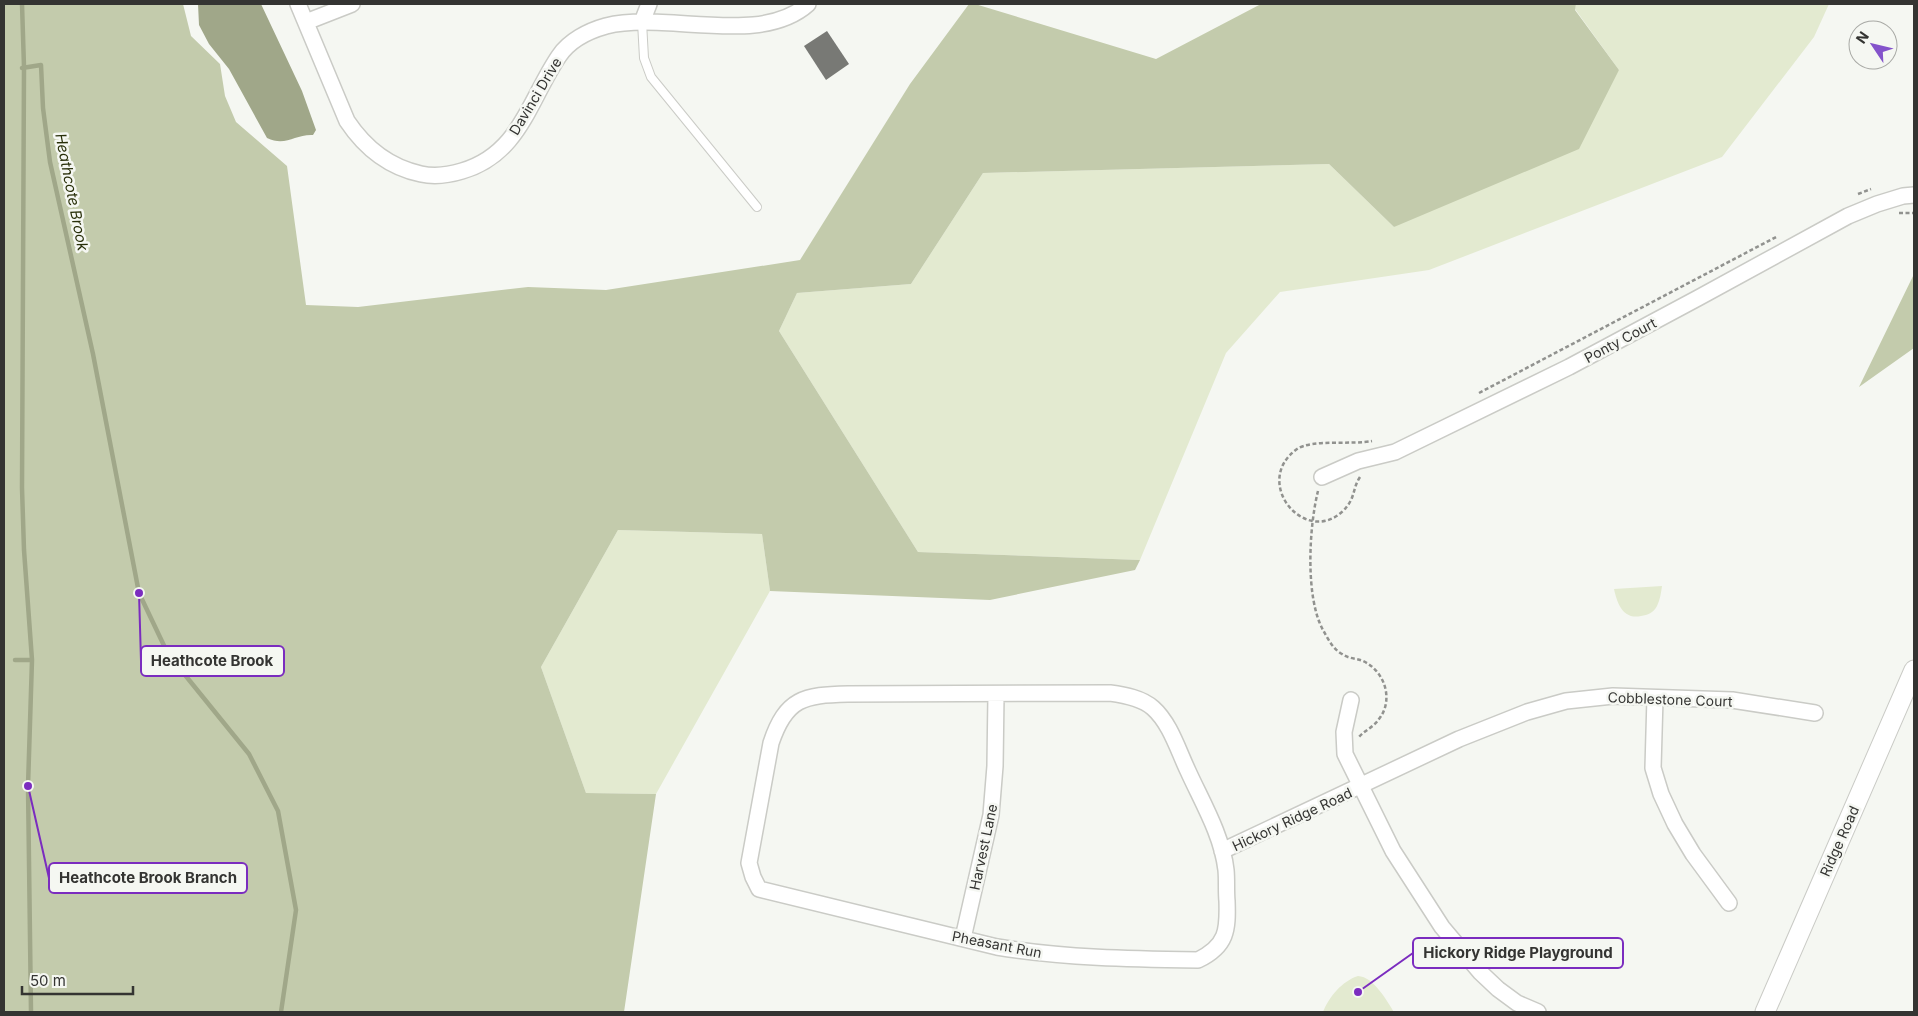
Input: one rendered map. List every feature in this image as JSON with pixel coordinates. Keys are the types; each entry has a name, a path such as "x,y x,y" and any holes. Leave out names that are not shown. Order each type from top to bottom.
{"street":[{"name":"Davinci Drive","path":"298,4 346,121 356,135 369,149 384,160 407,171 426,175 443,175 473,168 509,141 521,126 559,55 572,42 590,31 607,26 642,22 758,26 781,21 800,11 808,4"},
{"path":"306,22 352,4"},
{"path":"636,4 642,22"},
{"path":"642,22 649,4"},
{"name":"Ponty Court","path":"1322,477 1358,461 1395,452 1568,367 1848,216 1877,204 1903,196 1914,195"},
{"name":"Ridge Road","path":"1765,1012 1914,670"},
{"name":"Pheasant Run","path":"1110,693 1142,701 1153,708 1171,734 1213,826 1222,851 1226,870 1228,926 1224,938 1217,948 1198,960 1105,959 1031,953 759,889 749,862 771,743 777,725 785,712 798,702 822,694 996,695 1110,693"},
{"name":"Harvest Lane","path":"963,938 991,815 995,766 996,695"},
{"name":"Cobblestone Court","path":"1361,787 1459,740 1527,712 1566,701 1614,696 1732,700 1815,713"},
{"path":"1655,698 1653,768 1661,794 1675,824 1693,854 1729,903"},
{"path":"1351,700 1344,732 1345,754 1392,851 1442,927 1480,972 1517,1003 1538,1012"},
{"name":"Hickory Ridge Road","path":"1222,851 1361,787"}],"lane":[{"path":"642,22 644,58 651,77 757,207"}],"path":[{"path":"1857,195 1873,188"},
{"path":"1472,396 1779,235"},
{"path":"1312,520 1306,519 1294,512 1284,501 1280,491 1282,468 1288,458 1298,449 1312,443 1358,444 1376,440"},
{"path":"1322,477 1312,520 1312,596 1319,621 1328,639 1337,651 1347,657 1359,659 1370,665 1379,674 1386,691 1385,709 1379,720 1358,738 1357,750 1345,754"}],"shaded area":[{"path":"4,4 183,4 191,36 220,64 225,96 236,122 287,166 306,305 358,307 528,287 606,290 800,260 910,84 969,4 975,4 1156,59 1261,4 1576,4 1575,10 1619,70 1579,149 1394,227 1329,164 983,173 911,284 797,293 779,331 918,552 1140,560 1135,570 990,600 770,591 762,534 618,530 541,667 586,793 656,794 624,1012 4,1012"},
{"path":"198,4 261,4 302,91 316,130 313,135 285,141 267,138 229,69 209,44 199,25"},
{"path":"1576,4 1829,4 1814,37 1722,157 1429,270 1280,292 1226,353 1140,560 918,552 779,331 797,293 911,284 983,173 1329,164 1394,227 1619,70 1575,9"},
{"path":"1914,274 1914,348 1859,387"},
{"path":"618,530 762,534 770,591 656,794 586,793 541,667"},
{"path":"1662,586 1659,601 1654,610 1646,615 1635,617 1625,613 1619,605 1614,589"},
{"path":"1364,977 1374,985 1394,1012 1323,1012 1337,990 1352,978"}],"building":[{"path":"827,31 849,64 826,80 804,46"}],"waterway":[{"path":"22,4 24,67 22,488 24,550 32,660 28,786 31,1012"},
{"name":"Heathcote Brook","path":"22,68 41,65 43,108 50,162 93,354 139,593 168,654 249,754 278,811 296,910 281,1012"},
{"path":"15,660 32,660"}],"place":[{"name":"Heathcote Brook","path":"139,593"},
{"name":"Heathcote Brook Branch","path":"28,786"},
{"name":"Hickory Ridge Playground","path":"1358,992"}]}
